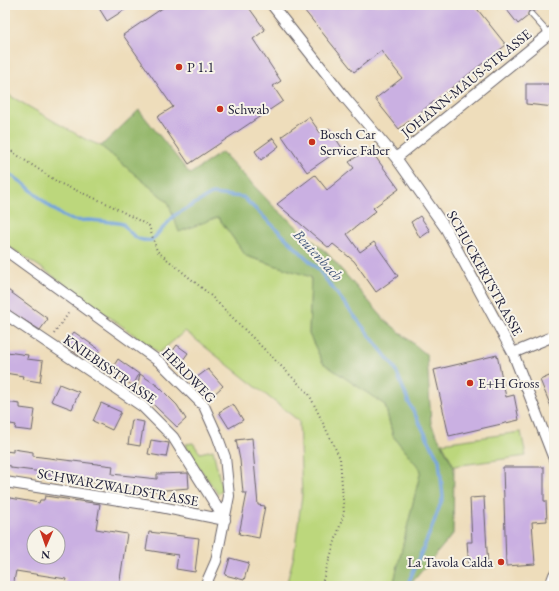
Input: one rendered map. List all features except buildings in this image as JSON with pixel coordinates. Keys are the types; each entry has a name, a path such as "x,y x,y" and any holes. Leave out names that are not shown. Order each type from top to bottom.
{"street":[{"name":"SCHUCKERTSTRASSE","path":"272,5 347,100 396,158 446,229 513,353 554,459"},
{"name":"JOHANN-MAUS-STRASSE","path":"396,158 551,32"},
{"name":"HERDWEG","path":"5,250 161,364 204,406 225,457 229,496 216,561 205,586"},
{"name":"KNIEBISSTRASSE","path":"5,314 142,406 173,437 225,520"},
{"path":"513,353 554,336"},
{"name":"SCHWARZWALDSTRASSE","path":"5,482 151,505 225,520"},
{"path":"550,586 554,575"}],"lane":[{"path":"531,14 551,32"}],"path":[{"path":"5,148 59,183 108,204 149,226 157,251 208,293 309,394 340,458 344,513 321,586"},
{"path":"48,343 76,302"}],"green space":[{"path":"5,93 85,139 101,146 168,202 218,217 246,256 311,277 309,334 323,363 385,405 393,436 421,470 393,586 286,586 294,555 302,495 299,421 185,331 159,353 49,273 5,244"},
{"path":"139,110 190,174 222,152 274,207 327,253 384,319 427,355 431,424 454,467 453,534 409,586 393,586 421,470 393,436 385,405 323,363 309,334 311,277 246,256 218,217 179,232 168,202 101,146"},
{"path":"521,432 526,456 454,466 442,443"},
{"path":"193,443 200,453 213,450 222,490 218,494 188,452 186,444"}],"waterway":[{"name":"Beutenbach","path":"5,172 22,182 51,208 67,218 123,224 135,237 142,240 152,240 175,215 212,194 243,197 317,268 395,368 409,403 439,460 443,497 431,530 407,586"}],"place":[{"name":"P 1.1","path":"179,67"},
{"name":"Schwab","path":"220,109"},
{"name":"Bosch Car Service Faber","path":"312,142"},
{"name":"E+H Gross","path":"470,383"},
{"name":"La Tavola Calda","path":"501,562"}]}
